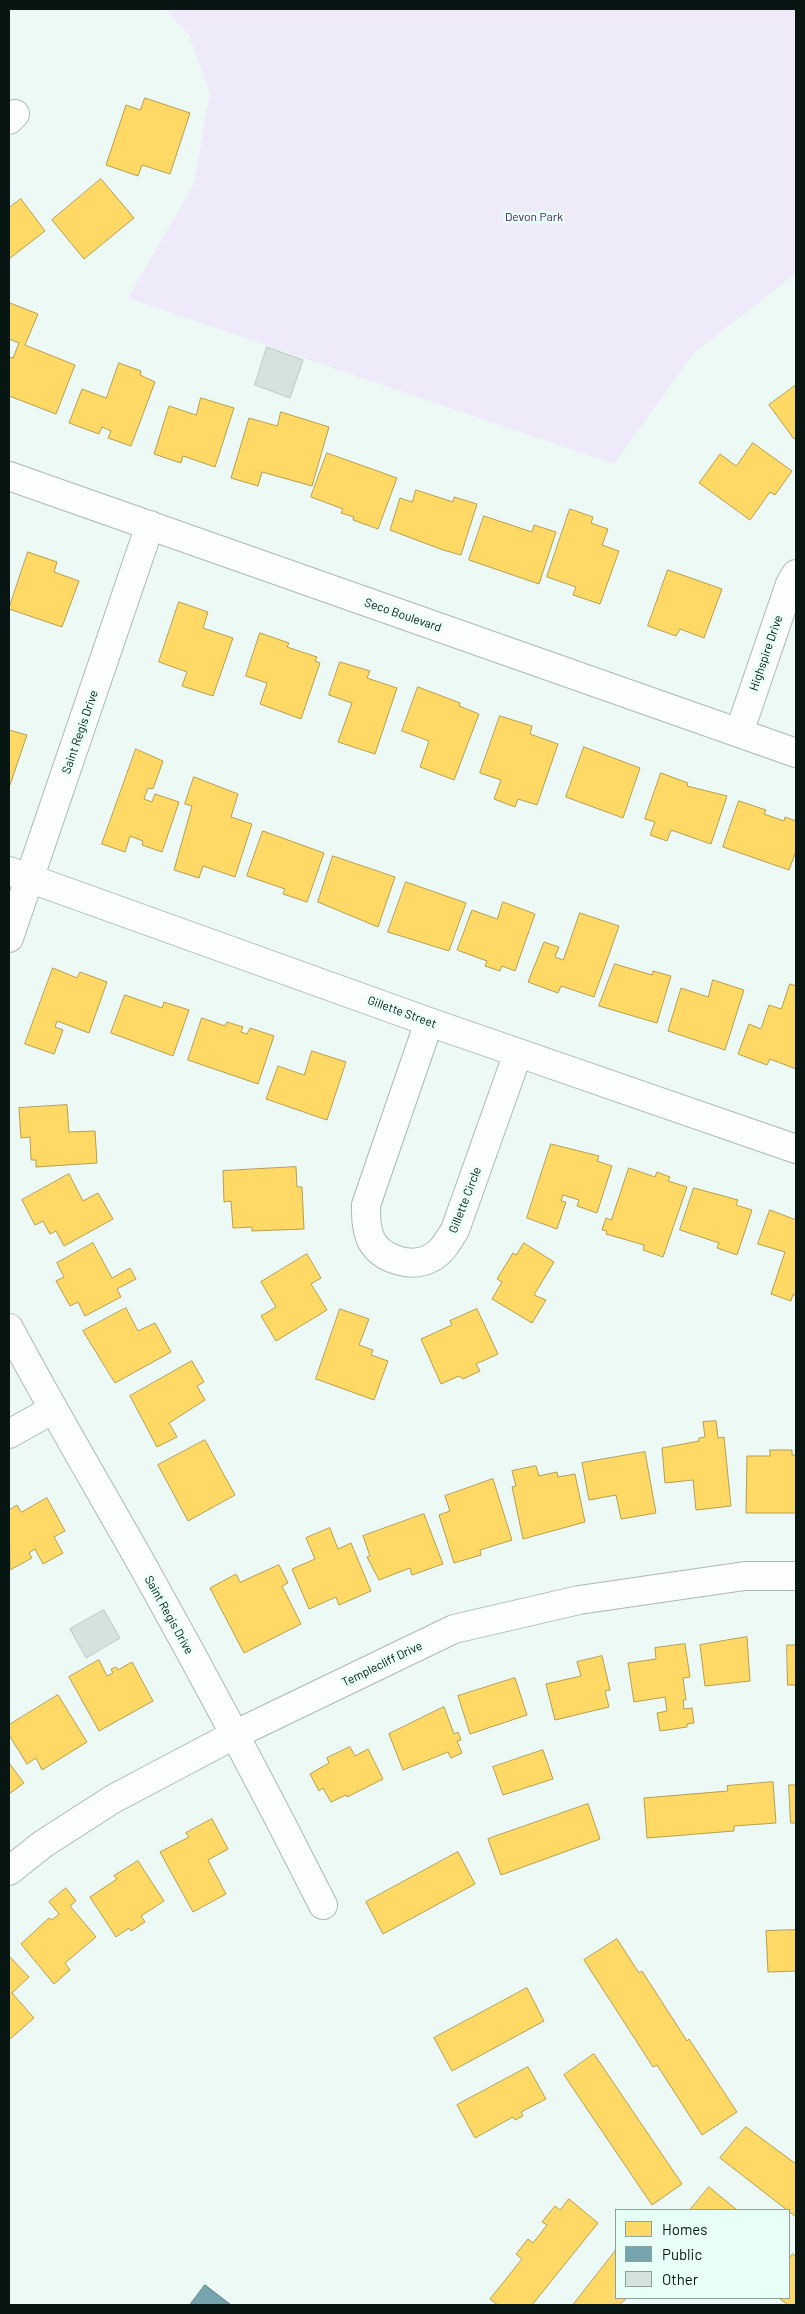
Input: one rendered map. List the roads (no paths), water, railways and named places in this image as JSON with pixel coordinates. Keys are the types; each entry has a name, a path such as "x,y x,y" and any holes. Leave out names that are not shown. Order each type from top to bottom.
{"street":[{"name":"Seco Boulevard","path":"9,476 796,754"},
{"name":"Saint Regis Drive","path":"9,938 19,875 150,526"},
{"name":"Highspire Drive","path":"739,733 790,584 796,574"},
{"name":"Gillette Street","path":"19,875 429,1022 796,1149"},
{"name":"Gillette Circle","path":"429,1022 366,1205 365,1223 372,1241 382,1253 398,1261 414,1263 429,1259 444,1248 455,1230 518,1053"},
{"name":"Saint Regis Drive","path":"9,1328 52,1410 143,1568 234,1734 323,1905"},
{"path":"9,1434 52,1410"},
{"name":"Templecliff Drive","path":"9,1871 43,1844 113,1799 234,1734 454,1629 579,1600 745,1576 796,1576"}],"park label":[{"name":"Devon Park","path":"534,217"}]}
